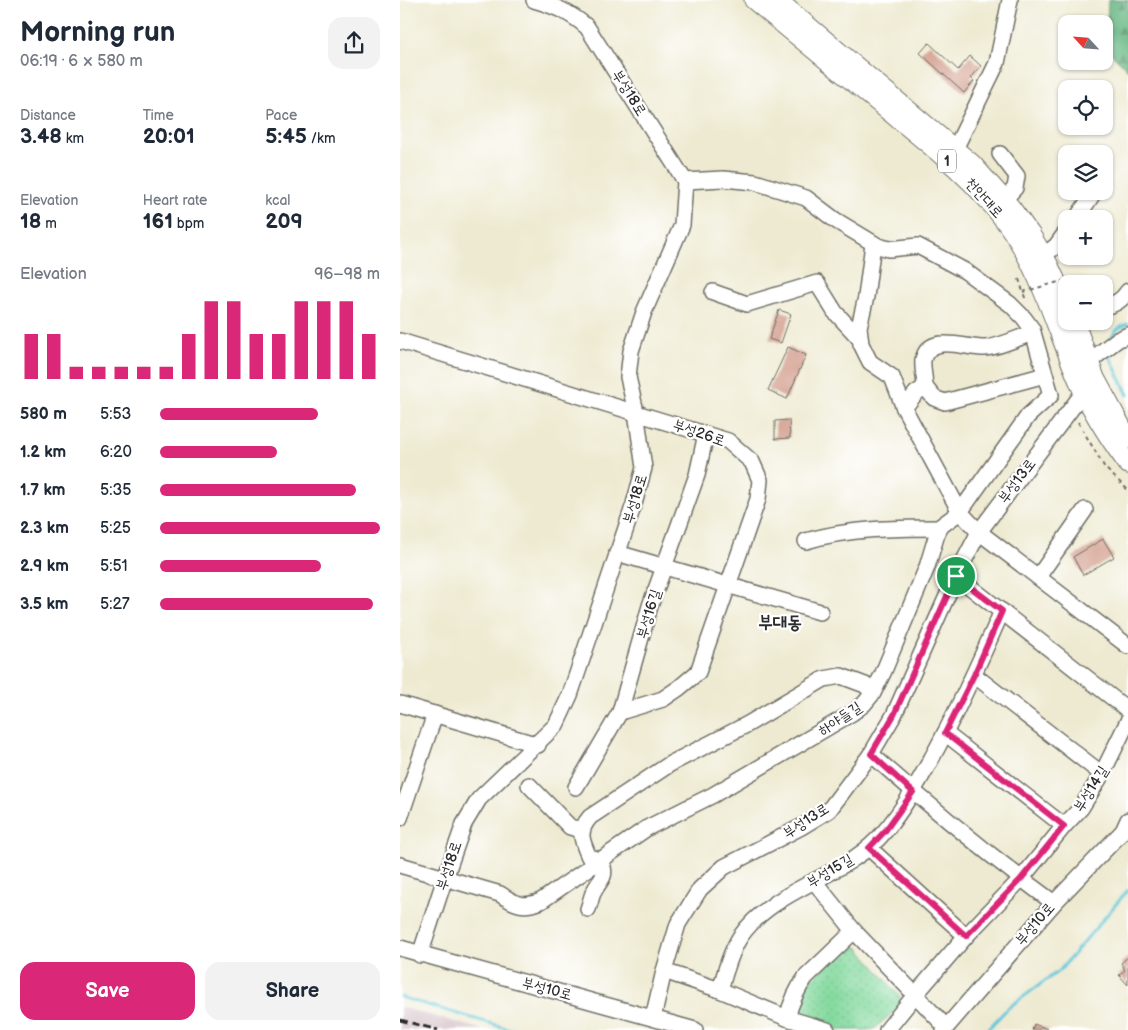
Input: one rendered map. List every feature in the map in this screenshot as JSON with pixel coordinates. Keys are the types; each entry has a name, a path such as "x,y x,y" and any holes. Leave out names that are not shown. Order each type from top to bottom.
{"main road":[{"name":"천안대로","path":"754,0 924,140 988,200 1008,226 1128,439"},
{"name":"천안대로","path":"777,0 972,164 1004,200 1030,234 1058,287"},
{"name":"천안대로","path":"1077,330 1114,445 1128,464"}],"street":[{"name":"부성18로","path":"420,955 444,878 464,824 479,799 538,745 556,725 570,695 634,504 644,468 636,412 628,377 630,351 644,312 682,225 685,181 587,27 574,15 534,0"},
{"path":"955,149 997,64 1010,0"},
{"path":"1000,154 1018,176 1015,188 1004,200"},
{"path":"685,181 723,179 755,182 806,198 835,220 873,244 889,249 918,246 976,279 1010,304 1024,318 1033,333 1051,395 1028,416 960,512 940,528 871,529 826,535 806,541"},
{"path":"1043,256 1058,243"},
{"path":"873,244 860,326 860,344 870,362 892,377 904,408 960,512 979,532 1128,646"},
{"path":"713,292 747,304 817,283 835,312 860,339"},
{"path":"1113,305 1125,296 1128,291"},
{"path":"1033,333 986,348 966,347 948,343 930,348 924,358 925,387 934,398 945,402 1046,375"},
{"name":"부성13로","path":"653,1018 678,924 700,889 724,867 801,827 829,810 871,754 894,715 956,576 979,532 1070,410 1089,371 1123,338"},
{"name":"부성26로","path":"400,341 728,440 752,462 760,480 758,500 698,672 663,700 620,712"},
{"path":"904,408 916,393 925,387"},
{"name":"부성16길","path":"576,788 620,712 650,606 697,475 706,434"},
{"path":"1038,577 1084,510"},
{"name":"하야들길","path":"400,865 500,894 512,902 528,906 541,902 647,828 713,795 852,713 864,704 873,693 927,567 940,528"},
{"path":"617,554 820,612"},
{"path":"956,576 1128,710"},
{"name":"부성15길","path":"720,990 728,962 740,937 756,920 776,902 869,848 885,831 913,792 945,733 974,675 1002,611"},
{"path":"974,675 1102,774"},
{"path":"588,909 605,871 601,860 589,857 581,834 582,825 590,817 670,764 748,724 824,679 841,676 865,685 873,693"},
{"path":"400,704 538,745"},
{"path":"400,818 435,714"},
{"name":"부성14길","path":"887,1030 966,936 1021,879 1064,826 1082,808 1102,774 1128,721"},
{"path":"945,733 1064,826"},
{"path":"871,754 913,792 1021,879 1054,903"},
{"path":"529,785 570,827 582,830"},
{"name":"부성10로","path":"945,1028 1054,903 1123,832 1128,820"},
{"path":"869,848 966,936"},
{"path":"814,881 854,931 945,1028"},
{"path":"786,1018 799,985 854,931"},
{"name":"부성10로","path":"400,948 694,1030"},
{"path":"664,971 720,990 786,1018 826,1030"}],"path":[{"path":"1019,280 1023,292 1058,282"},
{"path":"1070,410 1105,468 1128,490"}],"shaded area":[{"path":"400,1007 484,1030 400,1030"}],"green space":[{"path":"1108,0 1128,0 1128,70 1113,55 1113,15 1107,15"},
{"path":"858,947 902,999 900,1006 874,1029 867,1030 841,1030 800,1018 795,1012 796,1005 799,995 805,987 835,959"}],"building":[{"path":"929,43 958,70 970,56 981,66 971,78 974,81 964,93 920,53"},
{"path":"779,310 791,314 781,343 769,339"},
{"path":"788,347 806,355 787,399 768,390"},
{"path":"789,420 790,438 775,439 775,421"},
{"path":"1103,539 1114,557 1083,575 1073,557"},
{"path":"1128,957 1128,985 1119,975 1125,970 1121,963"},
{"path":"1034,1024 1050,1030 1032,1030"}],"waterway":[{"path":"1112,337 1118,329 1128,324"},
{"path":"1108,353 1128,395"},
{"path":"987,1030 1008,1008 1060,970 1128,890"},
{"path":"400,997 513,1030"}],"railway":[{"path":"400,1020 438,1030"}],"district":[{"name":"부대동","path":"780,622"}],"route":[{"path":"956,576 1002,611 974,675 945,733 1064,826 1021,879 966,936 869,848 885,831 913,792 871,754 894,715 956,576"}]}
